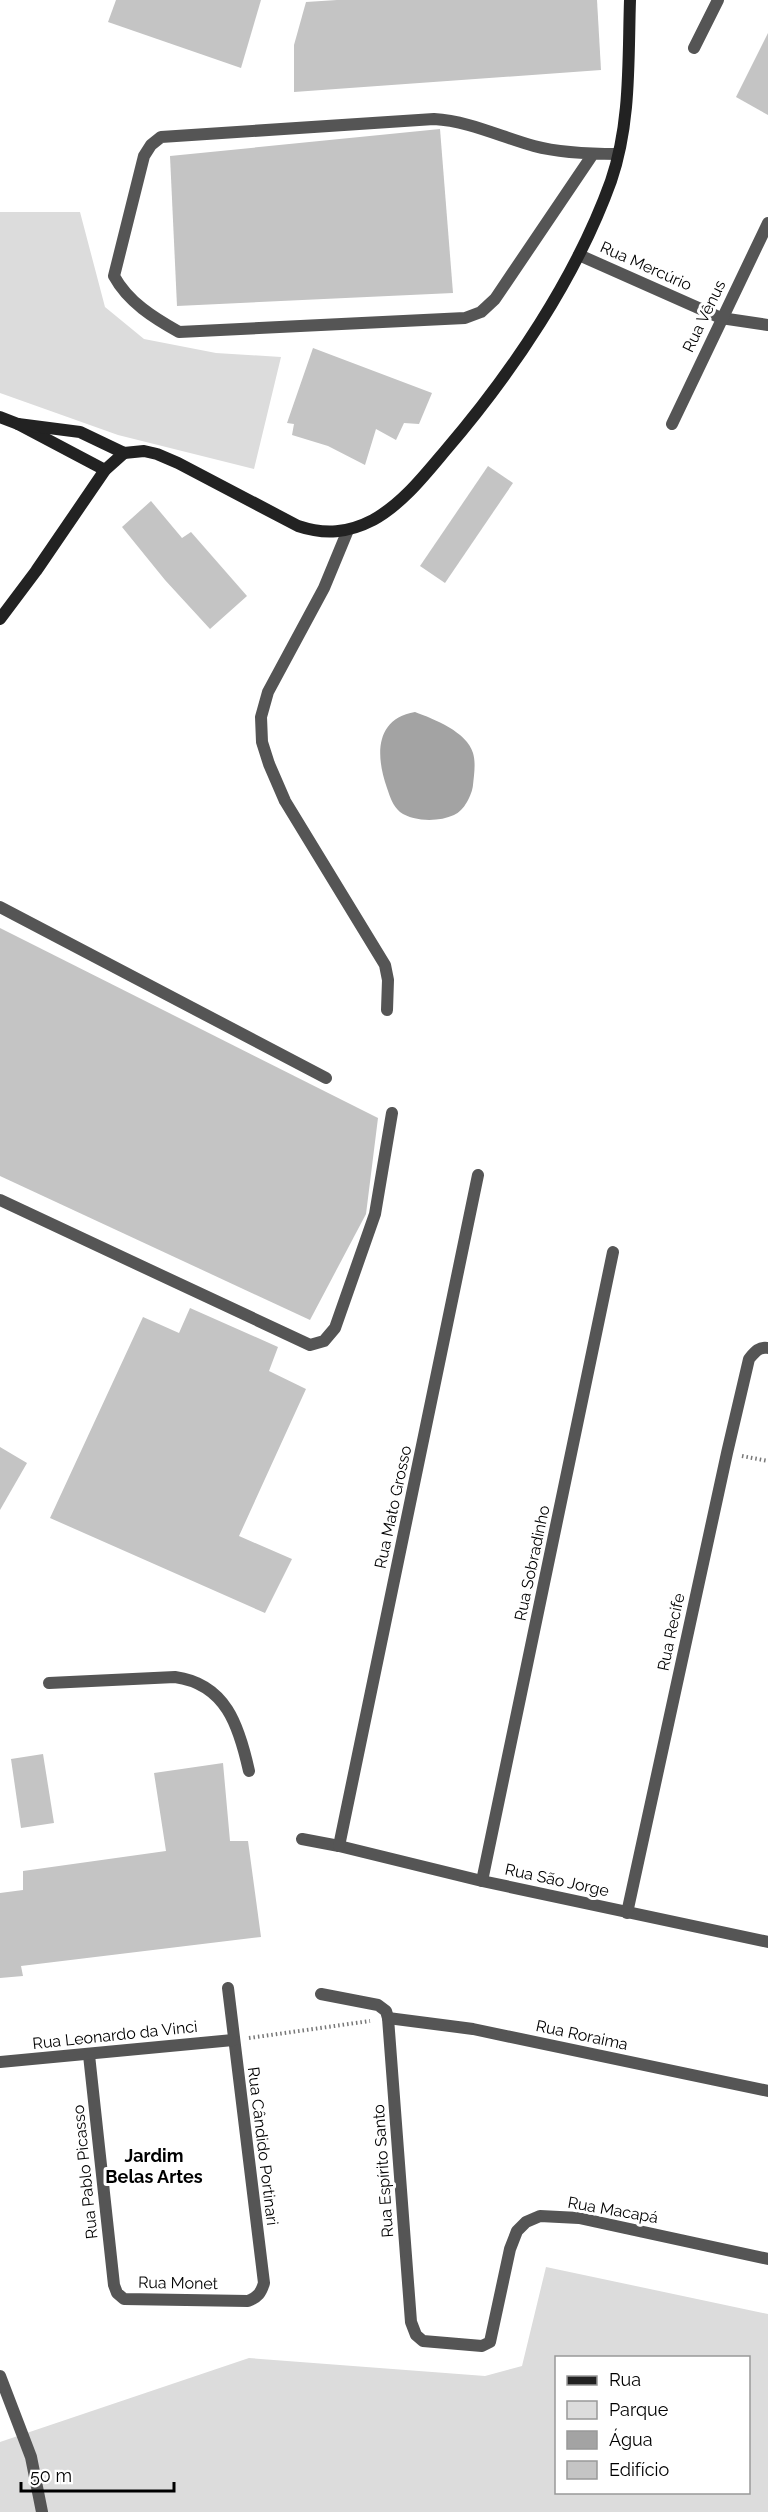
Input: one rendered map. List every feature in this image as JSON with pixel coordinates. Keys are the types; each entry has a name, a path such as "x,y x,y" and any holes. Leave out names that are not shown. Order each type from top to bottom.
{"street":[{"path":"18,424 80,432 124,453 150,453 178,463 298,526 318,532 348,530 373,520 422,479 461,432 544,316 579,255 612,179 618,154 627,99 630,0"},
{"path":"694,48 718,0"},
{"path":"594,154 495,299 482,312 465,318 179,332 153,318 122,290 114,276 144,156 151,145 161,137 434,119 463,124 535,146 594,154 618,154"},
{"name":"Rua Vênus","path":"672,424 768,223"},
{"name":"Rua Mercúrio","path":"579,255 721,318 768,325"},
{"path":"0,417 18,424 105,470"},
{"path":"0,619 105,470 124,453"},
{"path":"348,530 324,588 268,692 261,717 262,742 285,801 385,965 388,980 387,1010"},
{"path":"0,907 326,1078"},
{"path":"0,1200 310,1345 324,1341 335,1328 368,1235 375,1214 392,1113"},
{"name":"Rua Mato Grosso","path":"339,1846 478,1175"},
{"name":"Rua Sobradinho","path":"482,1881 613,1252"},
{"name":"Rua Recife","path":"627,1912 726,1453 749,1359 756,1351 764,1347 768,1348"},
{"path":"49,1683 175,1677 193,1680 206,1687 230,1712 241,1735 249,1771"},
{"name":"Rua São Jorge","path":"302,1839 482,1881 768,1942"},
{"name":"Rua Cândido Portinari","path":"228,1988 264,2283 262,2292 249,2301"},
{"name":"Rua Roraima","path":"321,1994 378,2005 386,2012 388,2018 473,2029 768,2091"},
{"name":"Rua Espírito Santo","path":"388,2018 411,2322"},
{"name":"Rua Leonardo da Vinci","path":"0,2062 233,2040"},
{"name":"Rua Pablo Picasso","path":"89,2055 114,2285"},
{"name":"Rua Macapá","path":"411,2322 416,2335 423,2342 482,2346 490,2342 510,2248 522,2226 540,2216 579,2218 768,2259"},
{"name":"Rua Monet","path":"114,2285 117,2293 124,2299 249,2301"},
{"path":"0,2376 31,2457 42,2512"}],"path":[{"path":"726,1453 768,1461"},
{"path":"233,2040 388,2018"}],"green space":[{"path":"0,212 80,212 105,307 144,339 216,353 281,357 254,469 118,435 0,393"},
{"path":"546,2267 768,2314 768,2512 0,2512 0,2442 249,2358 485,2376 522,2366"}],"water":[{"path":"415,712 457,733 470,745 474,761 473,785 467,802 454,815 434,820 412,818 395,807 387,788 380,752 385,731 392,722"}],"building":[{"path":"116,0 261,0 241,68 108,22"},
{"path":"597,0 601,70 294,92 294,45 306,2"},
{"path":"768,33 768,115 736,97"},
{"path":"440,129 453,293 177,306 170,156"},
{"path":"313,348 432,393 419,424 404,423 396,440 376,429 365,465 328,446 292,435 294,424 287,423"},
{"path":"488,466 513,483 445,583 420,566"},
{"path":"151,501 182,538 191,532 247,596 210,629 165,580 122,527"},
{"path":"0,928 378,1118 366,1214 310,1320 0,1176"},
{"path":"190,1308 278,1347 269,1371 306,1389 239,1536 292,1559 265,1613 50,1518 143,1317 179,1333"},
{"path":"0,1447 27,1463 0,1510"},
{"path":"43,1754 54,1823 21,1828 11,1759"},
{"path":"223,1763 230,1841 248,1841 261,1937 21,1966 23,1976 0,1978 0,1893 23,1890 23,1871 166,1851 154,1773"}],"district":[{"name":"Jardim Belas Artes","path":"154,2165"}]}
